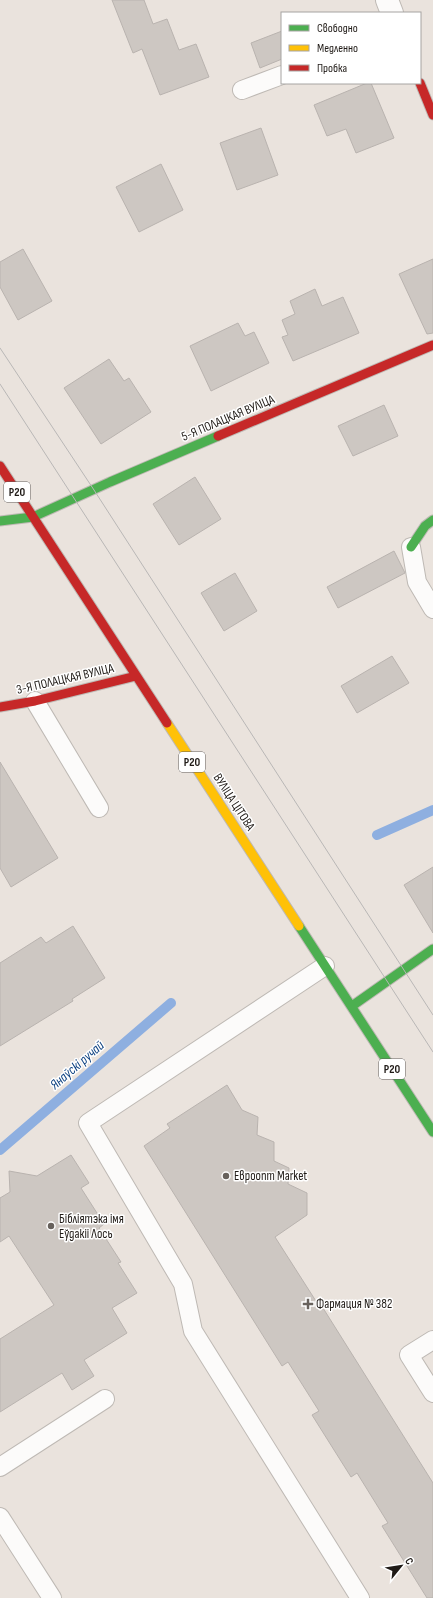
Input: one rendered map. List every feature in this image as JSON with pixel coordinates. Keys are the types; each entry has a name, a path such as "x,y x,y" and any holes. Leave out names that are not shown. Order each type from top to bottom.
{"main road":[{"path":"420,84 433,115"},
{"name":"5-Я ПОЛАЦКАЯ ВУЛІЦА","path":"0,521 33,517 117,479 433,345"},
{"name":"ВУЛІЦА ЦІТОВА","path":"0,466 433,1132"},
{"path":"411,547 425,526 433,520"},
{"name":"3-Я ПОЛАЦКАЯ ВУЛІЦА","path":"0,708 35,701 136,676"},
{"path":"352,1006 433,949"}],"street":[{"path":"387,0 392,12"}],"lane":[{"path":"242,90 281,75"},
{"path":"411,547 417,582 433,609"},
{"path":"35,701 99,808"},
{"path":"325,966 88,1123 183,1284 192,1331 360,1598"},
{"path":"433,1340 409,1355 433,1393"},
{"path":"0,1467 105,1399"},
{"path":"0,1517 52,1598"}],"building":[{"path":"112,0 144,0 153,24 167,19 179,50 196,44 209,77 160,95 142,49 133,53"},
{"path":"281,31 281,59 260,68 251,43"},
{"path":"365,84 371,84 394,138 356,153 346,129 327,136 314,105"},
{"path":"261,128 278,175 237,190 220,143"},
{"path":"161,164 183,210 139,232 116,187"},
{"path":"23,249 52,301 18,320 0,287 0,262"},
{"path":"433,259 433,333 427,334 399,274"},
{"path":"315,289 322,306 343,297 359,333 293,361 282,337 288,335 282,320 295,314 290,301"},
{"path":"238,323 245,336 254,332 269,363 211,391 190,346"},
{"path":"109,359 124,381 129,378 151,412 101,444 64,388"},
{"path":"384,405 398,436 353,456 338,426"},
{"path":"195,477 221,519 179,545 153,504"},
{"path":"394,551 405,573 338,608 327,587"},
{"path":"235,573 257,611 224,631 201,593"},
{"path":"392,656 409,683 357,713 341,686"},
{"path":"0,762 58,858 11,887 0,868"},
{"path":"433,867 433,933 404,885"},
{"path":"73,926 105,978 72,999 73,1001 0,1046 0,963 41,937 46,943"},
{"path":"227,1085 242,1110 258,1117 257,1135 274,1142 274,1161 289,1168 288,1184 307,1193 307,1215 275,1237 321,1309 323,1308 433,1483 433,1598 427,1598 382,1526 388,1523 357,1473 351,1477 312,1415 319,1411 288,1362 282,1366 144,1146 170,1128 167,1124"},
{"path":"71,1155 89,1183 81,1188 104,1224 99,1228 121,1262 118,1263 137,1293 112,1308 127,1333 84,1360 94,1376 72,1390 62,1373 0,1412 0,1339 54,1305 9,1236 0,1242 0,1198 10,1192 9,1171 37,1176"}],"waterway":[{"name":"Янаўскі ручай","path":"377,835 433,810"},
{"name":"Янаўскі ручай","path":"0,1150 171,1003"}],"tram line":[{"path":"0,348 94,490 433,1015"},
{"path":"0,384 433,1052"}],"traffic: fast":[{"path":"0,521 33,517 218,436"},
{"path":"411,547 425,526 433,520"},
{"path":"299,926 433,1132"},
{"path":"352,1006 433,949"}],"traffic: slow":[{"path":"167,723 299,926"}],"traffic: jam":[{"path":"420,84 433,115"},
{"path":"218,436 433,345"},
{"path":"0,466 167,723"},
{"path":"0,707 35,701 136,676"}],"place":[{"name":"Евроопт Market","path":"226,1176"},
{"name":"Бібліятэка імя Еўдакіі Лось","path":"51,1226"},
{"name":"Фармация № 382","path":"308,1304"}]}
